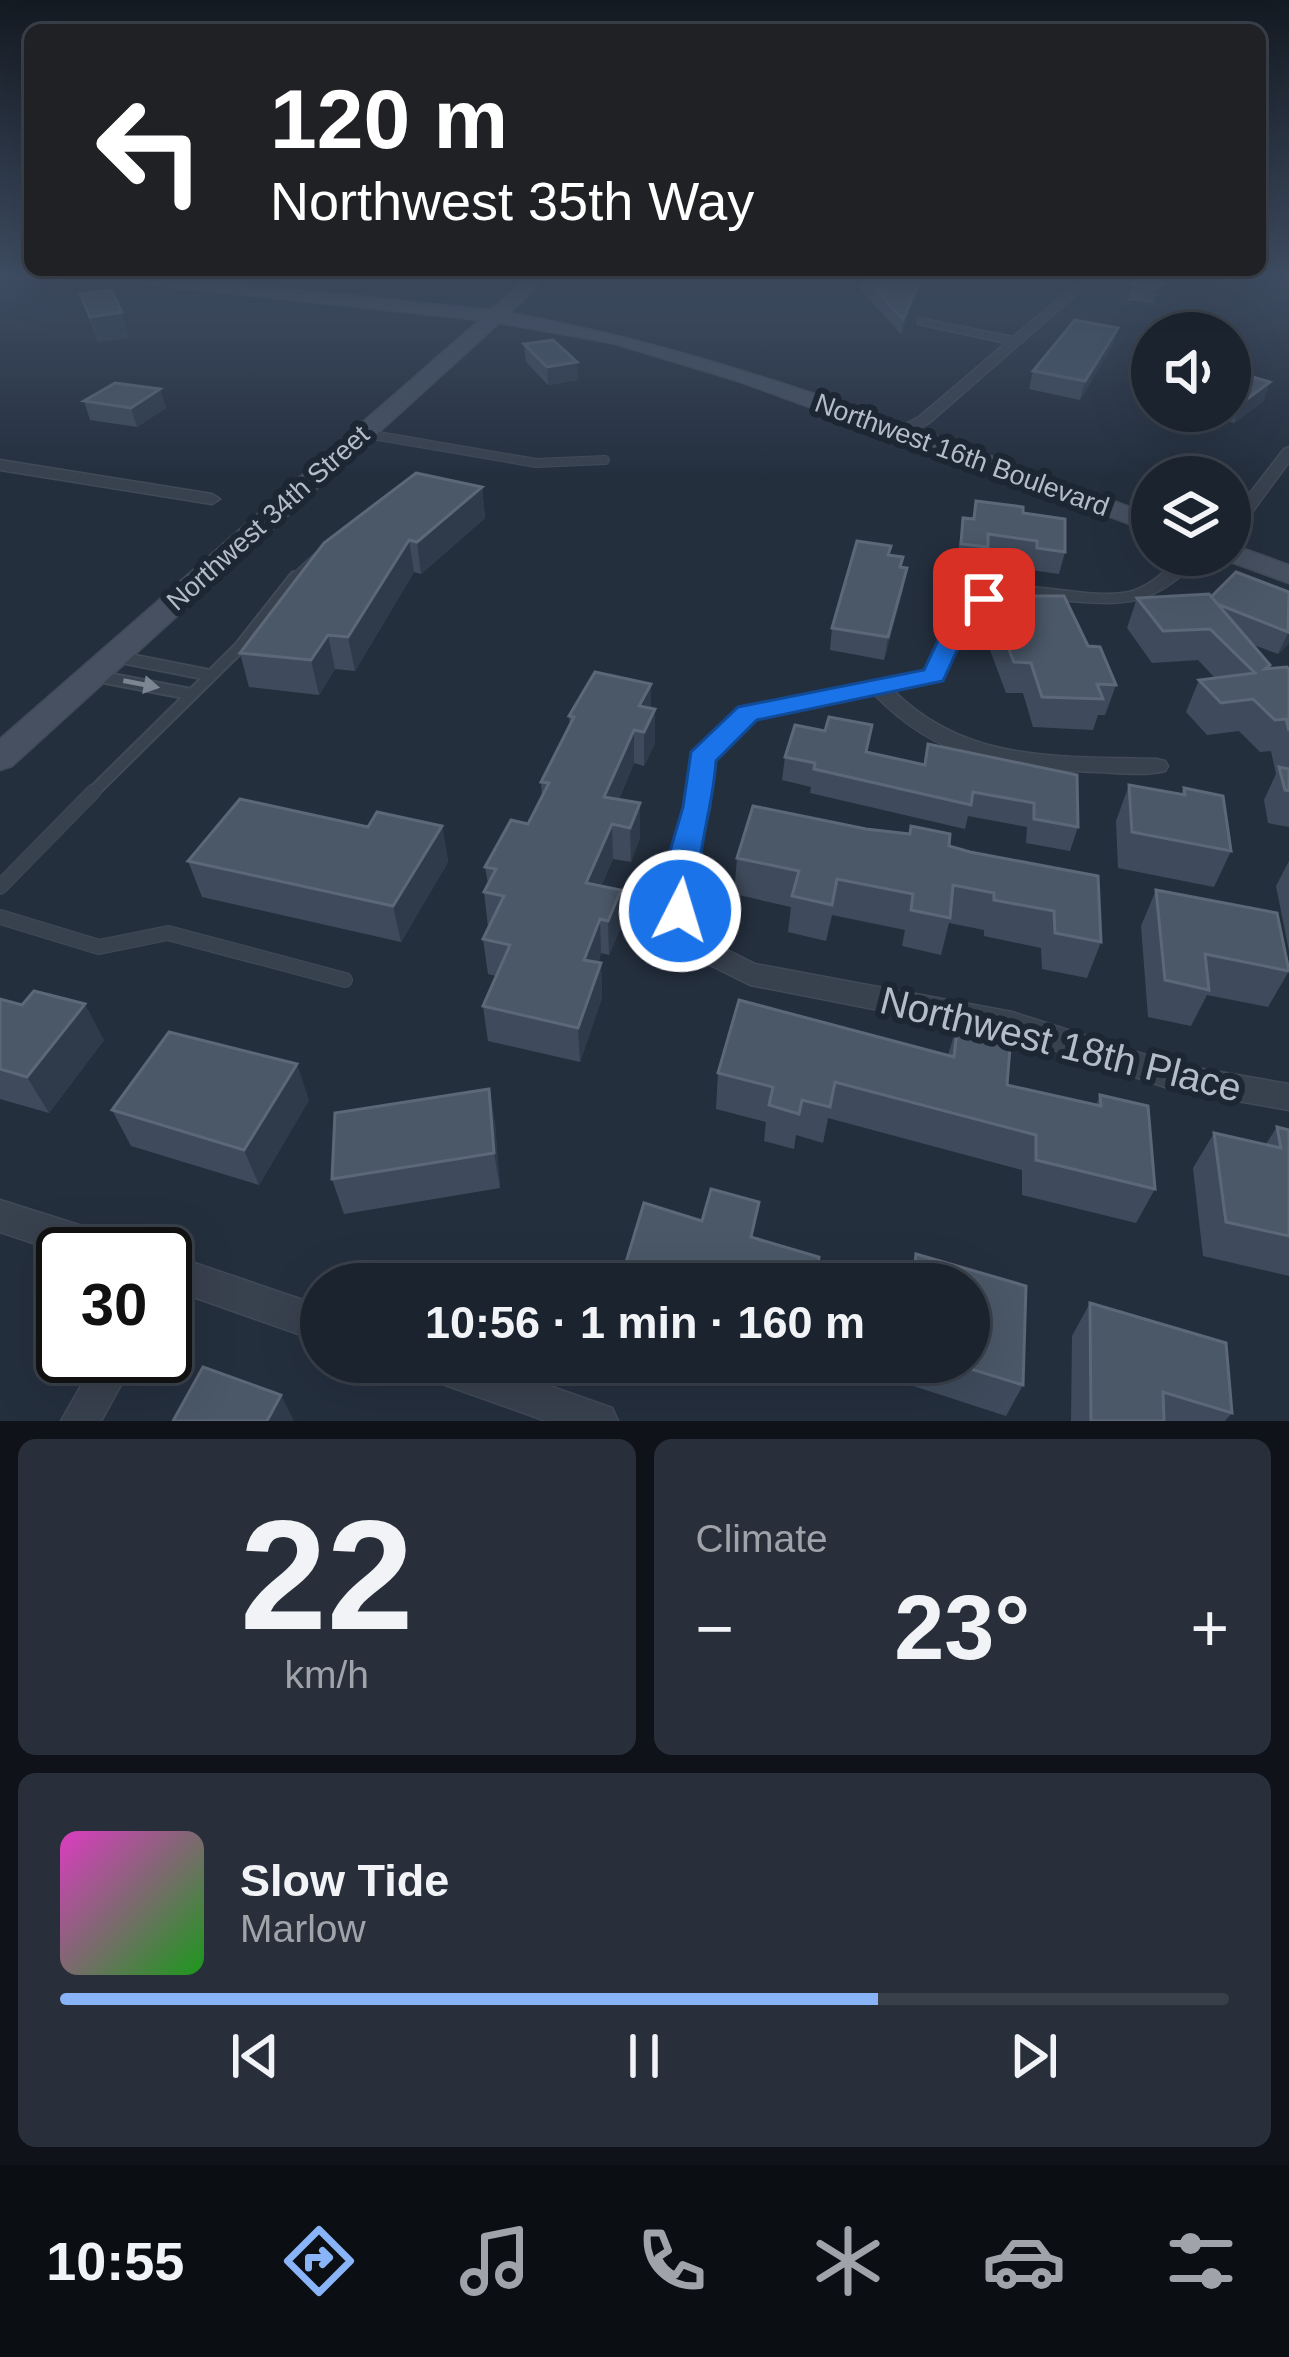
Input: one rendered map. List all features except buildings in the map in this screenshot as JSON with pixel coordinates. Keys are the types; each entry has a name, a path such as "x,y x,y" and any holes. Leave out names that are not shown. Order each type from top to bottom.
{"main road":[{"name":"Northwest 34th Street","path":"0,758 462,345"},
{"name":"Northwest 16th Boulevard","path":"641,345 1131,516"},
{"name":"Northwest 16th Boulevard","path":"695,345 924,420 1131,495"},
{"path":"1251,538 1289,552"},
{"path":"1251,560 1289,575"}],"street":[{"path":"899,433 924,420 1012,345"},
{"path":"1251,502 1289,452"},
{"path":"0,464 212,499"},
{"path":"880,689 934,676 962,614 984,599 1019,592 1102,602 1137,596 1165,576"},
{"path":"880,689 920,726 964,746 1032,762 1156,766"},
{"name":"Northwest 18th Place","path":"880,689 807,698 748,713 701,759 680,911 697,947 750,974 1012,1024 1174,1077 1289,1097"},
{"path":"0,1216 36,1228"},
{"path":"192,1282 300,1317"},
{"path":"80,1421 103,1383"},
{"path":"490,1383 599,1421"}],"lane":[{"path":"364,434 536,463 605,460"},
{"path":"0,887 208,675 234,657 301,569 334,544"},
{"path":"103,666 208,675"},
{"path":"103,666 190,694"},
{"path":"0,917 99,947 168,933 346,980"}],"route":[{"path":"680,911 701,759 748,713 934,676 962,614 984,599"}]}
